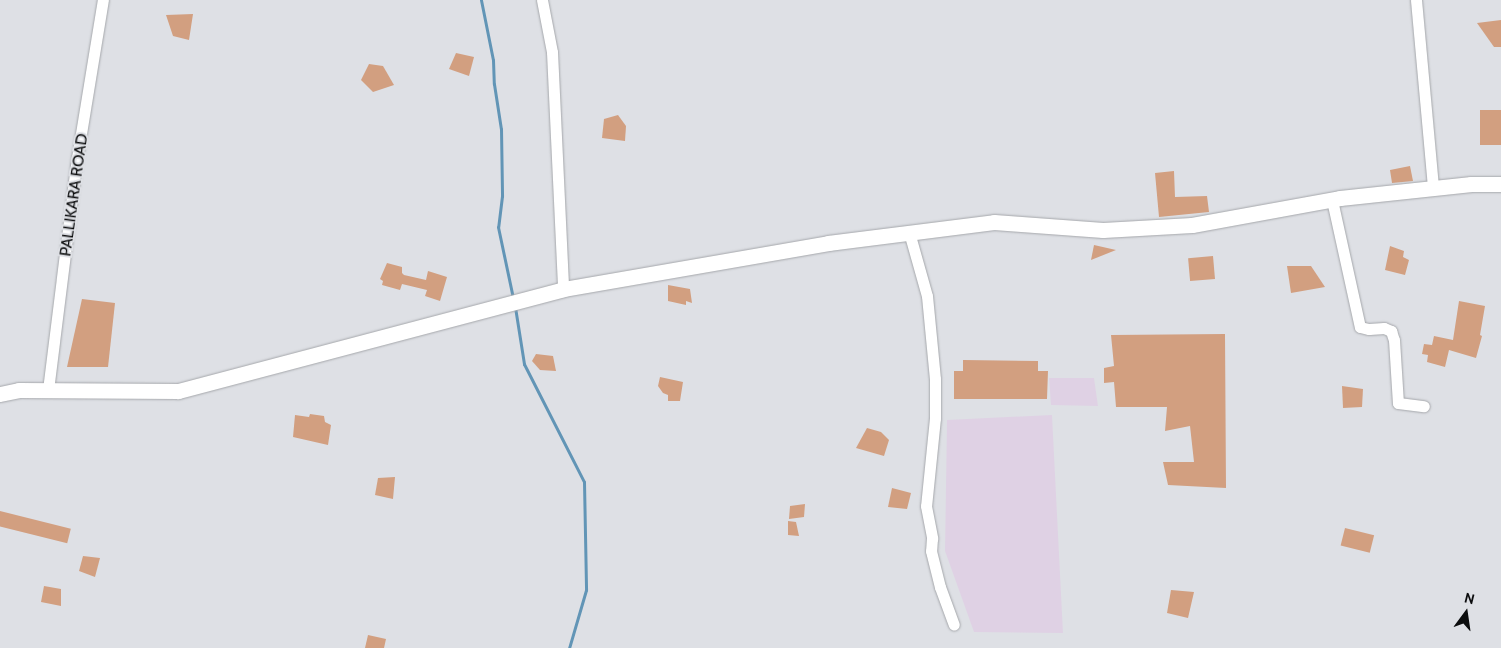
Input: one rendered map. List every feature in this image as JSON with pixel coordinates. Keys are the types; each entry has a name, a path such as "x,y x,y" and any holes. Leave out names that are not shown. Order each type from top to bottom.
{"street":[{"name":"PALLIKARA ROAD","path":"48,390 77,158 103,0"},
{"path":"542,0 552,52 563,288"},
{"path":"1416,0 1433,188"},
{"path":"0,394 19,390 178,391 563,288 828,243 994,222 1103,230 1192,225 1332,200 1471,184 1501,184"},
{"path":"1332,200 1360,327 1369,329 1384,328 1391,331 1394,340 1398,403 1424,406"},
{"path":"909,232 927,296 935,379 935,427 926,506 932,538 931,551 940,587 954,624"}],"shaded area":[{"path":"1049,378 1094,378 1098,406 1051,405"},
{"path":"1052,415 1063,633 974,632 945,551 947,420"}],"building":[{"path":"193,14 189,40 173,36 166,15"},
{"path":"1501,20 1501,47 1494,47 1477,23"},
{"path":"456,53 474,57 469,76 449,69"},
{"path":"369,64 383,66 394,85 373,92 361,80"},
{"path":"1480,110 1501,110 1501,145 1480,145"},
{"path":"618,115 626,126 625,141 602,138 604,119"},
{"path":"1410,166 1413,181 1392,183 1390,170"},
{"path":"1174,171 1175,197 1207,196 1209,212 1159,217 1155,173"},
{"path":"1094,245 1116,250 1091,260"},
{"path":"1390,246 1404,251 1403,257 1409,260 1405,275 1385,270"},
{"path":"1213,256 1215,279 1190,281 1188,258"},
{"path":"387,263 402,267 404,275 426,280 428,271 447,277 440,301 425,296 427,290 402,284 400,290 382,285 383,281 380,279"},
{"path":"1287,266 1311,266 1325,287 1291,293"},
{"path":"668,285 690,289 692,303 686,301 686,305 668,301"},
{"path":"82,299 115,303 108,367 67,367"},
{"path":"1459,301 1485,306 1480,335 1482,336 1476,358 1449,350 1445,367 1427,362 1428,355 1422,354 1424,344 1432,345 1434,336 1453,340"},
{"path":"1225,334 1226,488 1168,485 1163,462 1194,462 1190,426 1165,431 1167,407 1116,407 1114,382 1104,383 1104,368 1114,366 1111,335"},
{"path":"536,354 553,356 556,371 540,370 532,361"},
{"path":"963,360 1038,361 1038,371 1048,371 1047,399 954,399 954,371 963,371"},
{"path":"660,377 683,382 680,401 668,401 668,395 663,393 658,386"},
{"path":"1342,386 1363,389 1362,407 1343,408"},
{"path":"310,414 324,416 325,422 331,425 328,445 293,437 295,415 309,417"},
{"path":"867,428 881,432 889,440 884,456 856,448"},
{"path":"395,477 393,499 375,495 378,478"},
{"path":"892,488 911,493 907,509 888,507"},
{"path":"805,504 804,517 789,519 790,506"},
{"path":"0,511 71,529 67,543 0,526"},
{"path":"788,521 796,522 799,536 788,535"},
{"path":"1345,528 1374,535 1370,553 1341,545"},
{"path":"83,556 100,558 95,577 79,571"},
{"path":"44,586 61,589 61,606 41,602"},
{"path":"1171,590 1194,592 1188,618 1167,613"},
{"path":"368,635 386,639 384,648 365,648"}],"waterway":[{"path":"481,0 493,60 494,84 501,129 502,196 498,227 513,298"},
{"path":"515,307 524,364 584,482 586,590 569,648"}]}
